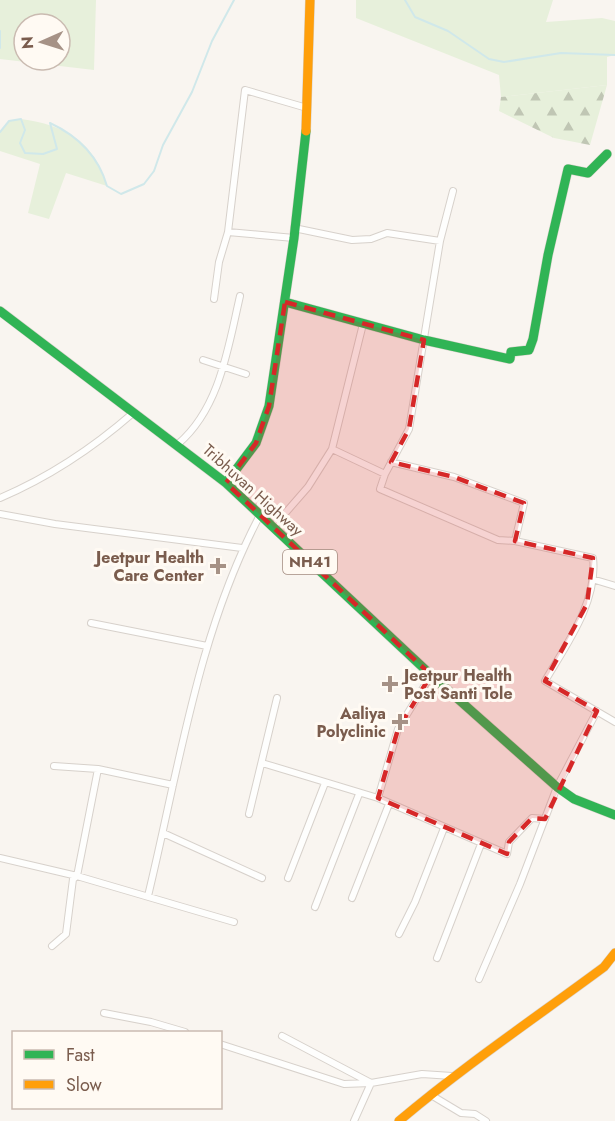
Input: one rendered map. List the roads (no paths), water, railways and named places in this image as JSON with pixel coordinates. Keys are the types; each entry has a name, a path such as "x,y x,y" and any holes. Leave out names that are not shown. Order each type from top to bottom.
{"main road":[{"path":"226,483 256,443 269,406 294,238 307,108 310,0"},
{"path":"285,302 424,340 510,359 512,352 529,350 533,339 548,255 568,169 588,173 607,154"},
{"name":"Tribhuvan Highway","path":"0,311 178,444 226,483 431,675 557,787 574,799 615,815"},
{"path":"399,1121 452,1076 477,1062 572,992 604,967 615,954"}],"street":[{"path":"214,299 219,262 228,232 245,90 307,108"},
{"path":"453,190 440,241 411,403 409,429 385,474 380,489 498,540 515,541 593,558 587,604 545,681 615,722"},
{"path":"294,228 352,240 371,239 387,233 440,241"},
{"path":"228,232 294,238"},
{"path":"178,444 192,433 207,410 223,368 240,296"},
{"path":"274,526 308,487 332,449 363,324"},
{"path":"203,360 246,374"},
{"path":"0,498 23,488 108,435 134,412"},
{"path":"332,449 385,474"},
{"path":"391,462 454,477 524,503 515,541"},
{"path":"0,514 55,524 242,548"},
{"path":"148,896 215,618 242,548 260,514"},
{"path":"592,579 615,586"},
{"path":"91,623 207,646"},
{"path":"378,798 398,729 431,675"},
{"path":"249,814 277,698"},
{"path":"480,979 557,787 597,711"},
{"path":"262,763 378,798 507,854 509,842 532,818 545,819"},
{"path":"54,766 98,769 173,785"},
{"path":"52,946 66,934 73,879 77,876 98,769"},
{"path":"288,878 325,783"},
{"path":"315,907 359,794"},
{"path":"352,898 389,804"},
{"path":"399,934 444,828"},
{"path":"163,833 262,878"},
{"path":"437,958 481,844"},
{"path":"0,858 77,876 234,922"},
{"path":"105,1013 182,1031"},
{"path":"282,1036 371,1083"},
{"path":"222,1045 344,1084 371,1083 422,1074 452,1076"},
{"path":"354,1121 371,1083"},
{"path":"431,1095 461,1113 475,1114 486,1121"}],"waterway":[{"path":"0,132 9,121 21,119 25,130 20,143 25,153 43,154 57,149 50,123 78,140 86,148 98,165 107,186 121,194 144,184 154,171 163,145 192,92 212,41 234,0"},
{"path":"405,0 415,17 448,31 489,59 504,62 561,53 615,55"},
{"path":"0,31 0,48"}],"place":[{"name":"Jeetpur Health Care Center","path":"218,566"},
{"name":"Jeetpur Health Post Santi Tole","path":"390,684"},
{"name":"Aaliya Polyclinic","path":"400,722"}]}
